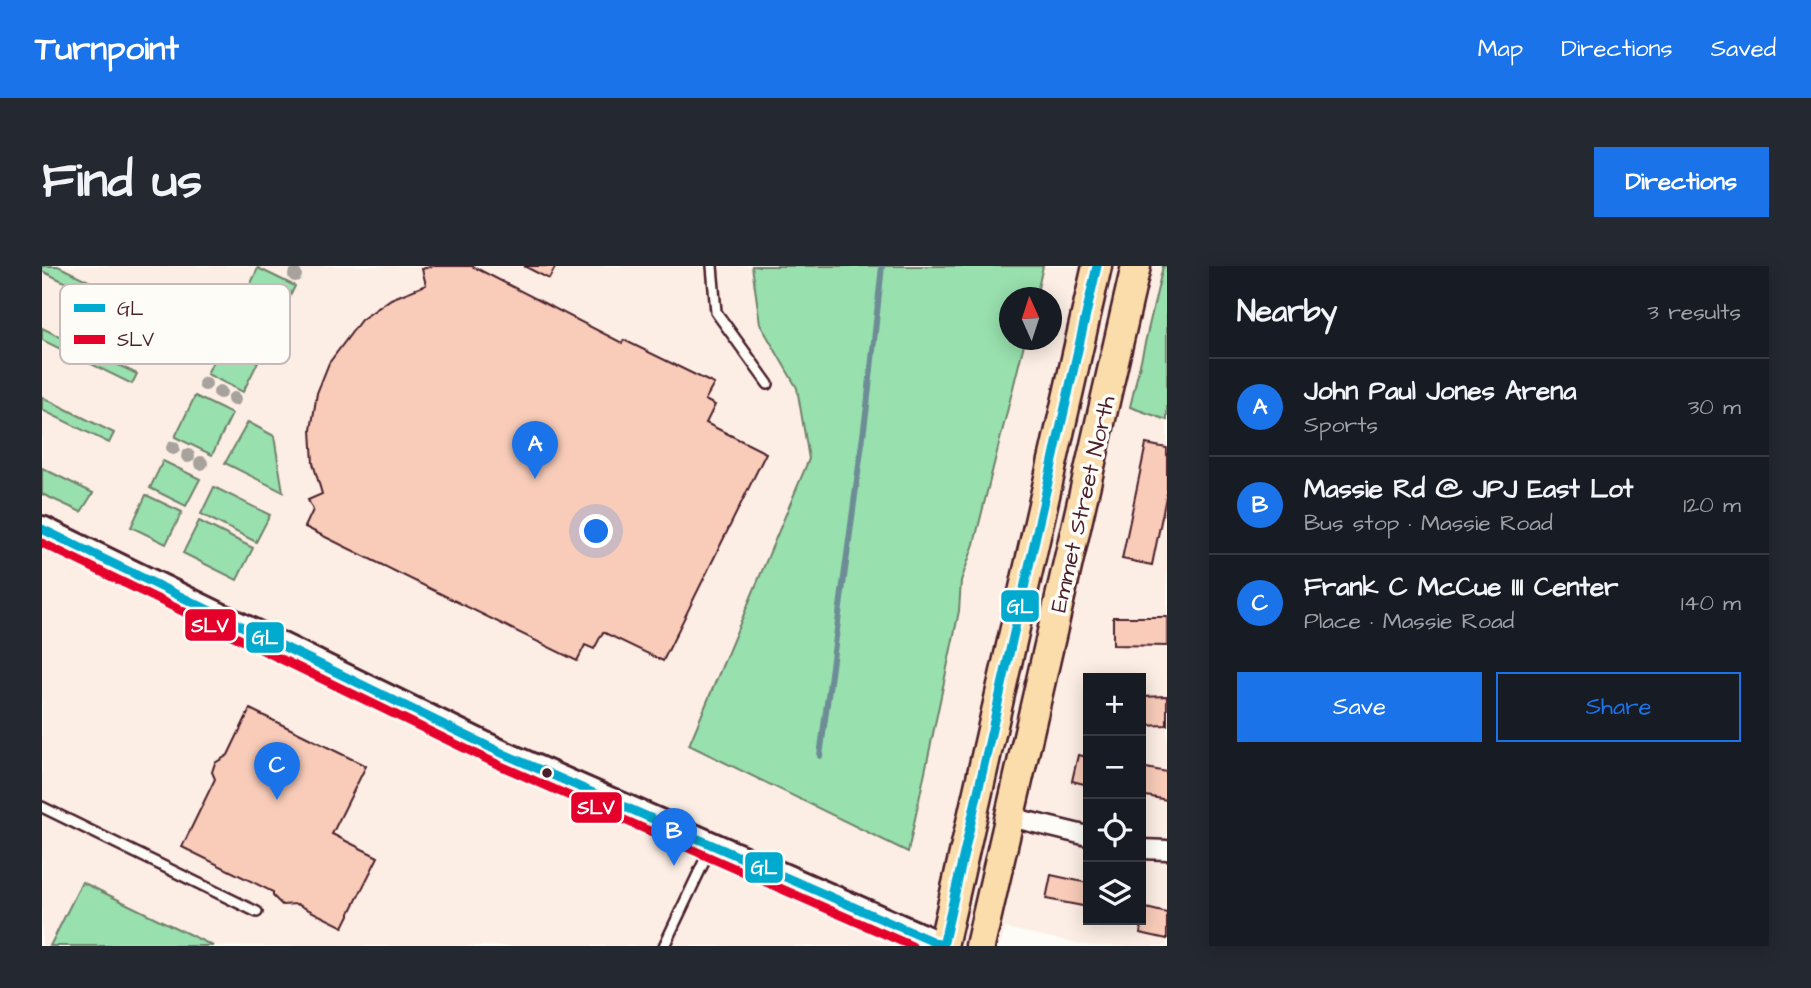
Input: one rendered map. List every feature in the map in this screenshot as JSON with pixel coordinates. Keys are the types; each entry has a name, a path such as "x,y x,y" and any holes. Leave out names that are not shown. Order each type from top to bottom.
{"main road":[{"name":"Emmet Street North","path":"943,946 1097,266"},
{"name":"Emmet Street North","path":"980,946 1136,266"}],"street":[{"path":"42,529 504,754 943,946"},
{"path":"1010,817 1083,835"},
{"path":"1146,849 1167,850"}],"lane":[{"path":"712,266 716,312 768,384"},
{"path":"42,807 257,912"},
{"path":"664,946 712,845"}],"shaded area":[{"path":"42,266 1167,266 1167,946 1091,946 1005,928 1000,946 42,946"}],"green space":[{"path":"42,266 58,266 95,284 69,284 42,271"},
{"path":"752,266 1043,266 1038,287 999,287 999,350 1022,350 974,544 961,581 959,611 908,852 689,745 809,459 797,388 760,324"},
{"path":"1163,266 1167,266 1167,420 1130,407"},
{"path":"258,268 295,286 290,296 290,284 251,284"},
{"path":"42,328 60,337 60,349 42,340"},
{"path":"91,364 116,364 137,374 132,384"},
{"path":"212,364 257,364 243,392 207,374"},
{"path":"195,396 232,414 212,455 175,437"},
{"path":"42,397 114,433 109,443 42,410"},
{"path":"248,422 274,436 283,492 225,463"},
{"path":"163,461 200,479 186,506 150,488"},
{"path":"42,468 93,493 81,512 42,494"},
{"path":"214,487 270,515 256,542 201,514"},
{"path":"146,495 182,512 166,544 131,527"},
{"path":"199,521 253,548 237,580 183,553"},
{"path":"82,882 213,946 50,946"}],"building":[{"path":"433,266 472,266 622,343 624,340 714,384 705,400 715,405 706,423 766,453 663,661 603,632 594,649 585,645 577,661 305,527 313,510 308,500 322,494 313,463 311,430 317,393 329,363 361,320 391,299 426,285 422,269"},
{"path":"524,266 556,266 549,279"},
{"path":"1146,444 1167,448 1167,492 1152,565 1122,559"},
{"path":"1113,617 1167,617 1167,646 1113,645"},
{"path":"1167,696 1167,725 1146,726 1146,697"},
{"path":"250,709 366,766 332,834 378,857 343,927 297,904 282,905 273,896 273,892 182,847 215,779 212,772 215,763 228,755"},
{"path":"1078,755 1083,756 1083,784 1072,781"},
{"path":"1146,768 1167,772 1167,800 1146,796"},
{"path":"1051,875 1083,882 1083,906 1046,899"},
{"path":"1146,908 1167,913 1167,939 1140,933 1142,925 1146,925"}],"waterway":[{"path":"820,756 867,406 882,266"}],"transit line":[{"name":"GL","path":"943,946 1097,266"},
{"name":"GL","path":"42,529 504,754 943,946"},
{"name":"SLV","path":"42,543 499,765 912,946"}],"place":[{"name":"John Paul Jones Arena","path":"535,479"},
{"name":"Frank C McCue III Center","path":"277,800"},
{"name":"Massie Rd @ JPJ East Lot","path":"674,866"}]}
